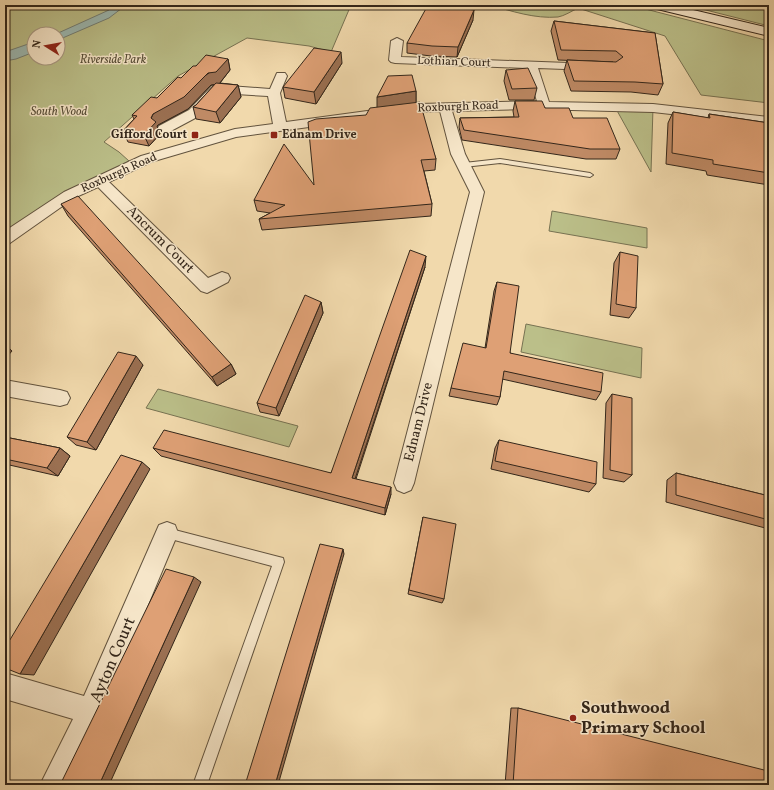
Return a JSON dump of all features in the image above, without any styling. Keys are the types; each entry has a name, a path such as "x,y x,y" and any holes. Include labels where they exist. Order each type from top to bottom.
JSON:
{"main road":[{"path":"657,5 769,32"}],"street":[{"name":"Lothian Court","path":"397,40 395,60 605,66"},
{"path":"531,64 544,105"},
{"path":"280,126 274,93 281,76"},
{"path":"164,129 194,113 216,88 274,93"},
{"name":"Roxburgh Road","path":"5,239 69,195 146,159 235,133 280,126 419,108 544,105 654,108 769,121"},
{"name":"Ednam Drive","path":"404,483 477,192 458,154 445,108"},
{"name":"Ancrum Court","path":"100,181 207,287 222,278"},
{"path":"5,388 60,398"},
{"name":"Ayton Court","path":"54,785 91,711 167,533"},
{"path":"5,686 91,711"}],"lane":[{"path":"464,165 500,161 590,175"},
{"path":"167,533 279,562 200,785"}],"green space":[{"name":"South Wood","path":"5,5 351,5 331,52 309,46 247,38 178,76 104,142 129,161 48,204 5,235"},
{"path":"490,5 630,5 769,41 769,103 701,95 665,36 578,8 558,17 541,17 523,14"},
{"path":"686,5 769,5 769,26"},
{"path":"615,107 653,108 651,172"},
{"path":"552,211 647,228 647,248 549,231"},
{"path":"526,324 642,348 641,378 521,352"},
{"path":"158,389 298,426 289,447 146,408"}],"water":[{"path":"114,5 126,5 109,18 66,37 66,29 109,10"},
{"path":"26,45 26,55 16,59 5,61 5,52"}],"building":[{"path":"428,5 474,10 458,47 407,43"},
{"path":"554,21 655,33 663,84 574,81 567,60 616,62 623,57 616,51 561,50"},
{"path":"314,48 341,52 314,92 283,87"},
{"path":"206,55 228,59 216,72 208,73 184,97 153,114 151,118 156,122 144,135 123,131 137,116 132,115 151,97 157,98 178,77 181,78 193,66 196,66"},
{"path":"528,68 537,88 512,89 506,70"},
{"path":"412,75 416,91 377,97 388,76"},
{"path":"216,83 238,85 216,112 193,107 196,105"},
{"path":"515,101 542,101 545,108 569,108 573,118 607,118 620,149 590,149 464,130 460,118 519,117"},
{"path":"420,102 436,159 421,160 432,204 259,219 285,205 254,200 284,144 314,185 308,122 316,119 366,115 370,108"},
{"path":"673,112 710,118 709,114 769,123 769,173 713,164 713,160 672,153"},
{"path":"78,196 231,364 212,377 61,204"},
{"path":"410,250 426,256 352,478 391,487 385,508 153,448 164,430 331,473"},
{"path":"620,252 638,256 636,308 616,304"},
{"path":"497,282 519,286 510,353 603,373 601,392 504,371 500,397 451,388 463,343 486,348"},
{"path":"305,295 321,302 276,408 257,403"},
{"path":"118,352 136,356 87,442 67,437"},
{"path":"612,394 632,398 632,475 610,470"},
{"path":"5,437 60,448 47,468 5,459"},
{"path":"499,440 597,462 596,484 495,461"},
{"path":"121,455 142,462 20,674 5,668 5,648"},
{"path":"676,473 769,496 769,520 676,495"},
{"path":"423,517 456,524 444,599 409,590"},
{"path":"320,544 343,549 275,785 245,785"},
{"path":"166,569 194,577 99,785 60,785"},
{"path":"518,708 768,771 769,785 513,785"}],"place":[{"name":"Gifford Court","path":"195,135"},
{"name":"Ednam Drive","path":"274,135"},
{"name":"Southwood Primary School","path":"573,718"}],"park label":[{"name":"Riverside Park","path":"113,60"}]}
